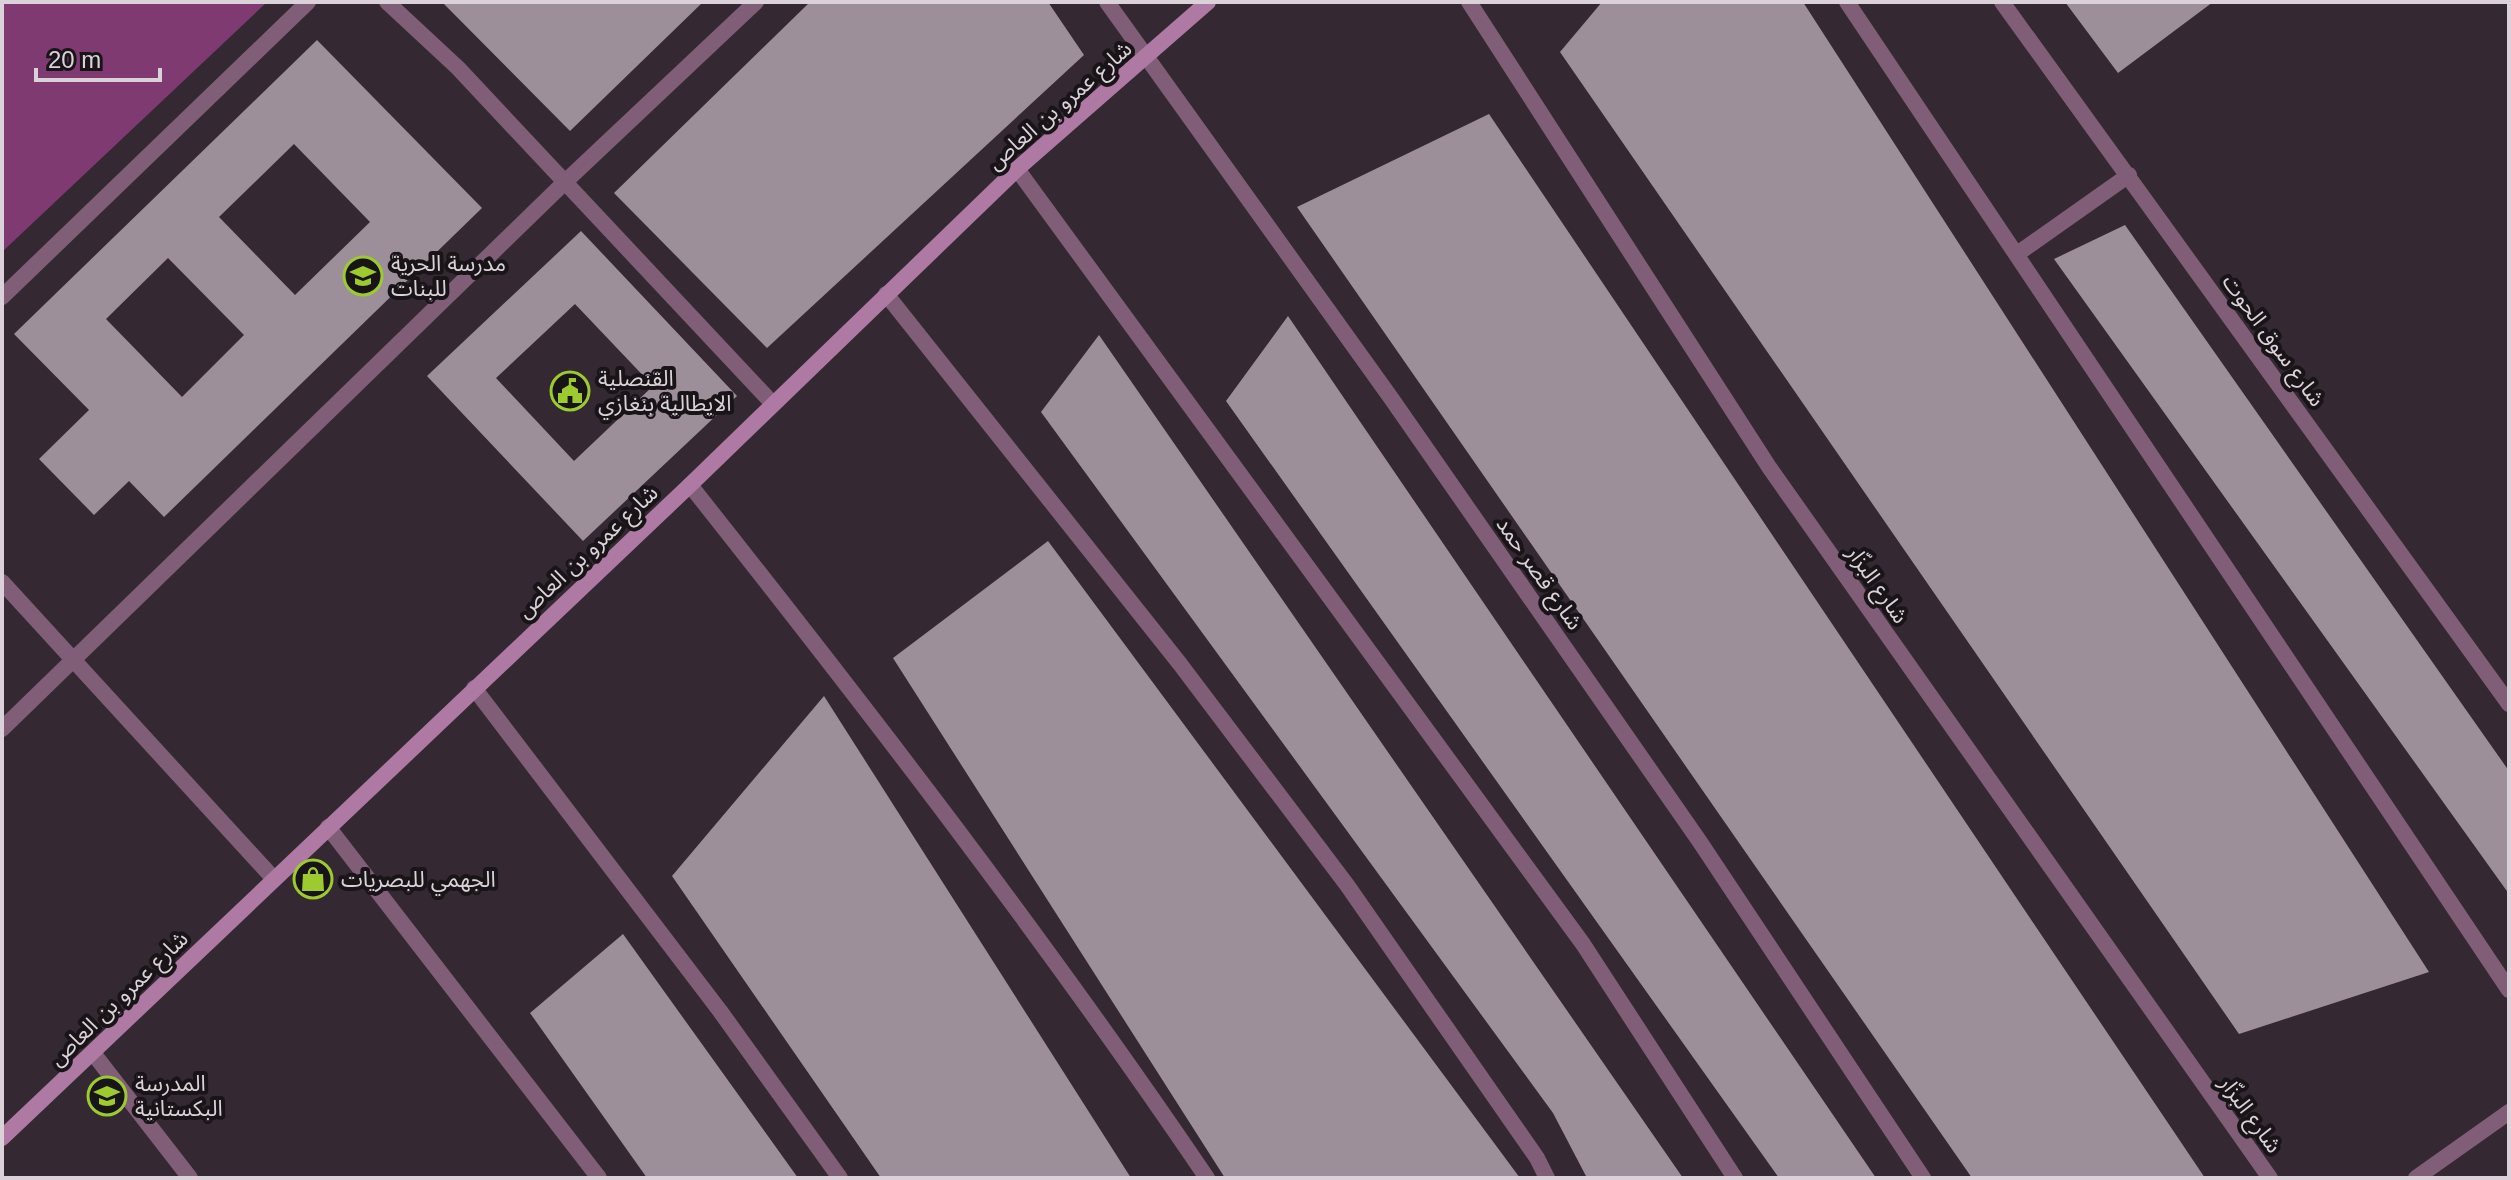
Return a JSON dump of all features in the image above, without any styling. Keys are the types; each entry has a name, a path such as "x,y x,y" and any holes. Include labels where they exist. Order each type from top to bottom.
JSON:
{"street":[{"path":"2,297 308,2"},
{"path":"387,2 458,68 773,404"},
{"path":"2,729 566,181 756,2"},
{"name":"شارع قصر حمد","path":"1107,2 1391,398 1691,829 1923,1178"},
{"name":"شارع عمرو بن العاص","path":"2,1138 690,485 1017,169 1208,2"},
{"name":"شارع البزّار","path":"1469,2 1769,467 2270,1178"},
{"path":"1847,2 2509,990"},
{"name":"شارع سوق الحوت","path":"2002,2 2509,704"},
{"path":"1017,169 1583,944 1735,1178"},
{"path":"2017,254 2129,175"},
{"path":"886,294 1180,664 1347,885 1537,1158 1547,1178"},
{"path":"690,485 952,821 1116,1044 1207,1178"},
{"path":"2,582 274,879"},
{"path":"474,688 720,1011 840,1178"},
{"path":"328,827 599,1178"},
{"path":"93,1053 190,1178"},
{"path":"2416,1178 2509,1112"}],"shaded area":[{"path":"2,2 267,2 2,252"}],"building":[{"path":"442,2 703,2 570,131"},
{"path":"810,2 1048,2 1084,55 767,348 614,193"},
{"path":"1602,2 1803,2 2429,972 2239,1034 1560,52"},
{"path":"2065,2 2213,2 2118,73"},
{"name":"مدرسة الحرية للبنات","path":"317,40 482,208 164,517 129,481 94,515 39,459 89,410 14,334","holes":["294,144 370,222 295,295 219,217","168,258 244,335 182,397 106,319"]},
{"path":"1489,114 2205,1178 1972,1178 1297,207"},
{"path":"2125,225 2509,771 2509,894 2054,259"},
{"path":"581,231 737,396 583,541 427,376","holes":["575,304 653,386 574,461 496,378"]},
{"path":"1288,316 1876,1178 1779,1178 1226,401"},
{"path":"1099,335 1683,1178 1587,1178 1553,1113 1041,412"},
{"path":"1048,541 1520,1178 1225,1178 893,658"},
{"path":"824,696 1131,1178 881,1178 672,876"},
{"path":"623,934 798,1178 647,1178 530,1013"}],"place":[{"name":"مدرسة الحرية للبنات","path":"363,276"},
{"name":"القنصلية الايطالية بنغازي","path":"570,391"},
{"name":"الجهمي للبصريات","path":"313,879"},
{"name":"المدرسة البكستانية","path":"107,1096"}]}
